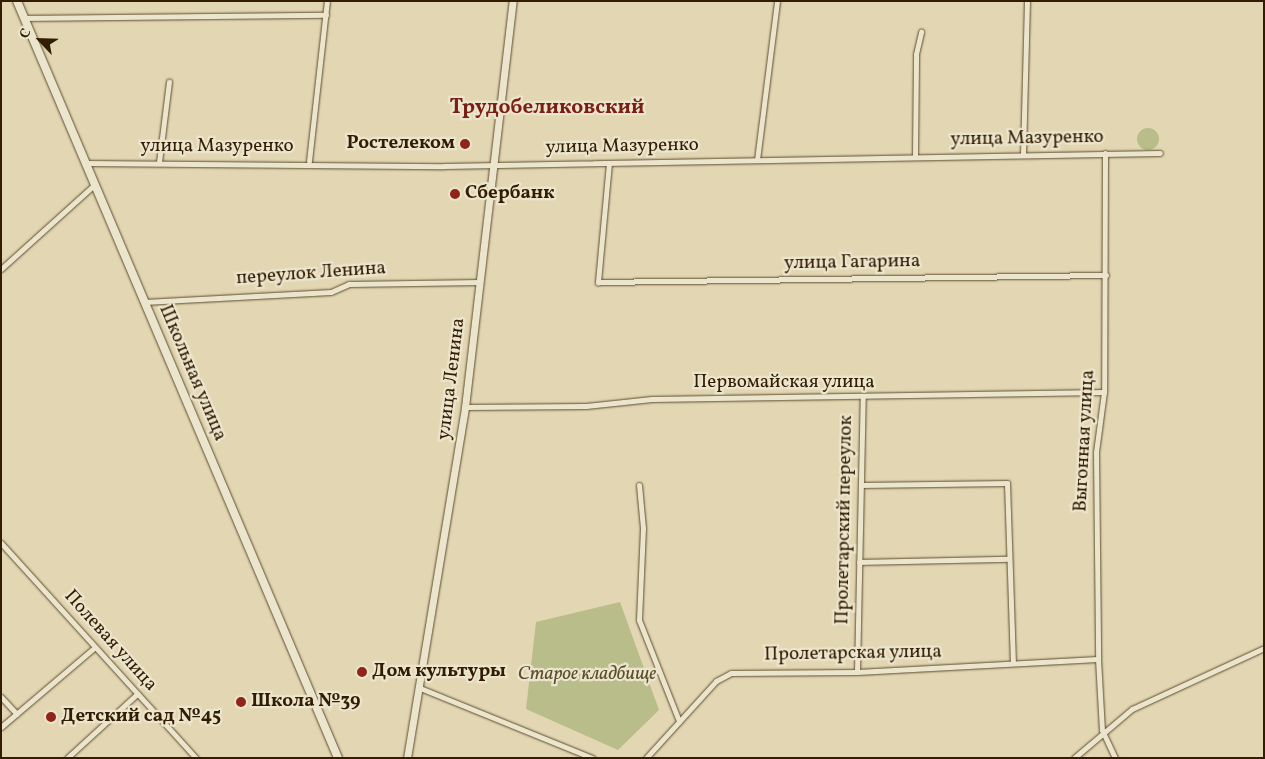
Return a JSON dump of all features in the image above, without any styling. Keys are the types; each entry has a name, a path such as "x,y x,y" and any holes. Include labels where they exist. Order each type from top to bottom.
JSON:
{"main road":[{"name":"Школьная улица","path":"17,1 338,758"}],"street":[{"path":"309,161 327,1"},
{"name":"улица Ленина","path":"407,758 465,407 512,1"},
{"path":"757,160 777,1"},
{"path":"1023,154 1027,1"},
{"path":"24,18 326,16"},
{"path":"915,156 916,54 921,32"},
{"path":"159,162 170,82"},
{"name":"Выгонная улица","path":"1105,153 1106,275 1104,392 1096,452 1098,659 1102,730 1115,758"},
{"name":"улица Мазуренко","path":"85,163 309,161 493,165 1160,153"},
{"name":"улица Гагарина","path":"609,163 598,282 1106,275"},
{"path":"1,268 94,185"},
{"name":"переулок Ленина","path":"144,302 331,292 349,284 480,282"},
{"name":"Первомайская улица","path":"465,407 586,406 652,399 862,398 1104,392"},
{"name":"Пролетарский переулок","path":"857,672 862,485 862,398"},
{"path":"862,485 1007,483 1008,559 1013,664"},
{"path":"639,485 643,528 639,620 680,721"},
{"name":"Полевая улица","path":"1,543 196,758"},
{"path":"860,562 1008,559"},
{"path":"1,727 96,647"},
{"path":"1074,758 1102,730 1132,709 1264,648"},
{"name":"Пролетарская улица","path":"646,758 724,674 857,672 1098,659"},
{"path":"420,688 592,758"},
{"path":"67,758 137,694"},
{"path":"1,697 16,714"}],"green space":[{"path":"1148,128 1156,131 1159,139 1156,147 1148,150 1140,147 1137,139 1140,131"},
{"name":"Старое кладбище","path":"620,602 659,710 618,750 526,709 536,622"}],"place":[{"name":"Ростелеком","path":"465,144"},
{"name":"Сбербанк","path":"455,194"},
{"name":"Дом культуры","path":"362,672"},
{"name":"Школа №39","path":"241,702"},
{"name":"Детский сад №45","path":"51,717"}],"district":[{"name":"Трудобеликовский","path":"547,108"}]}
